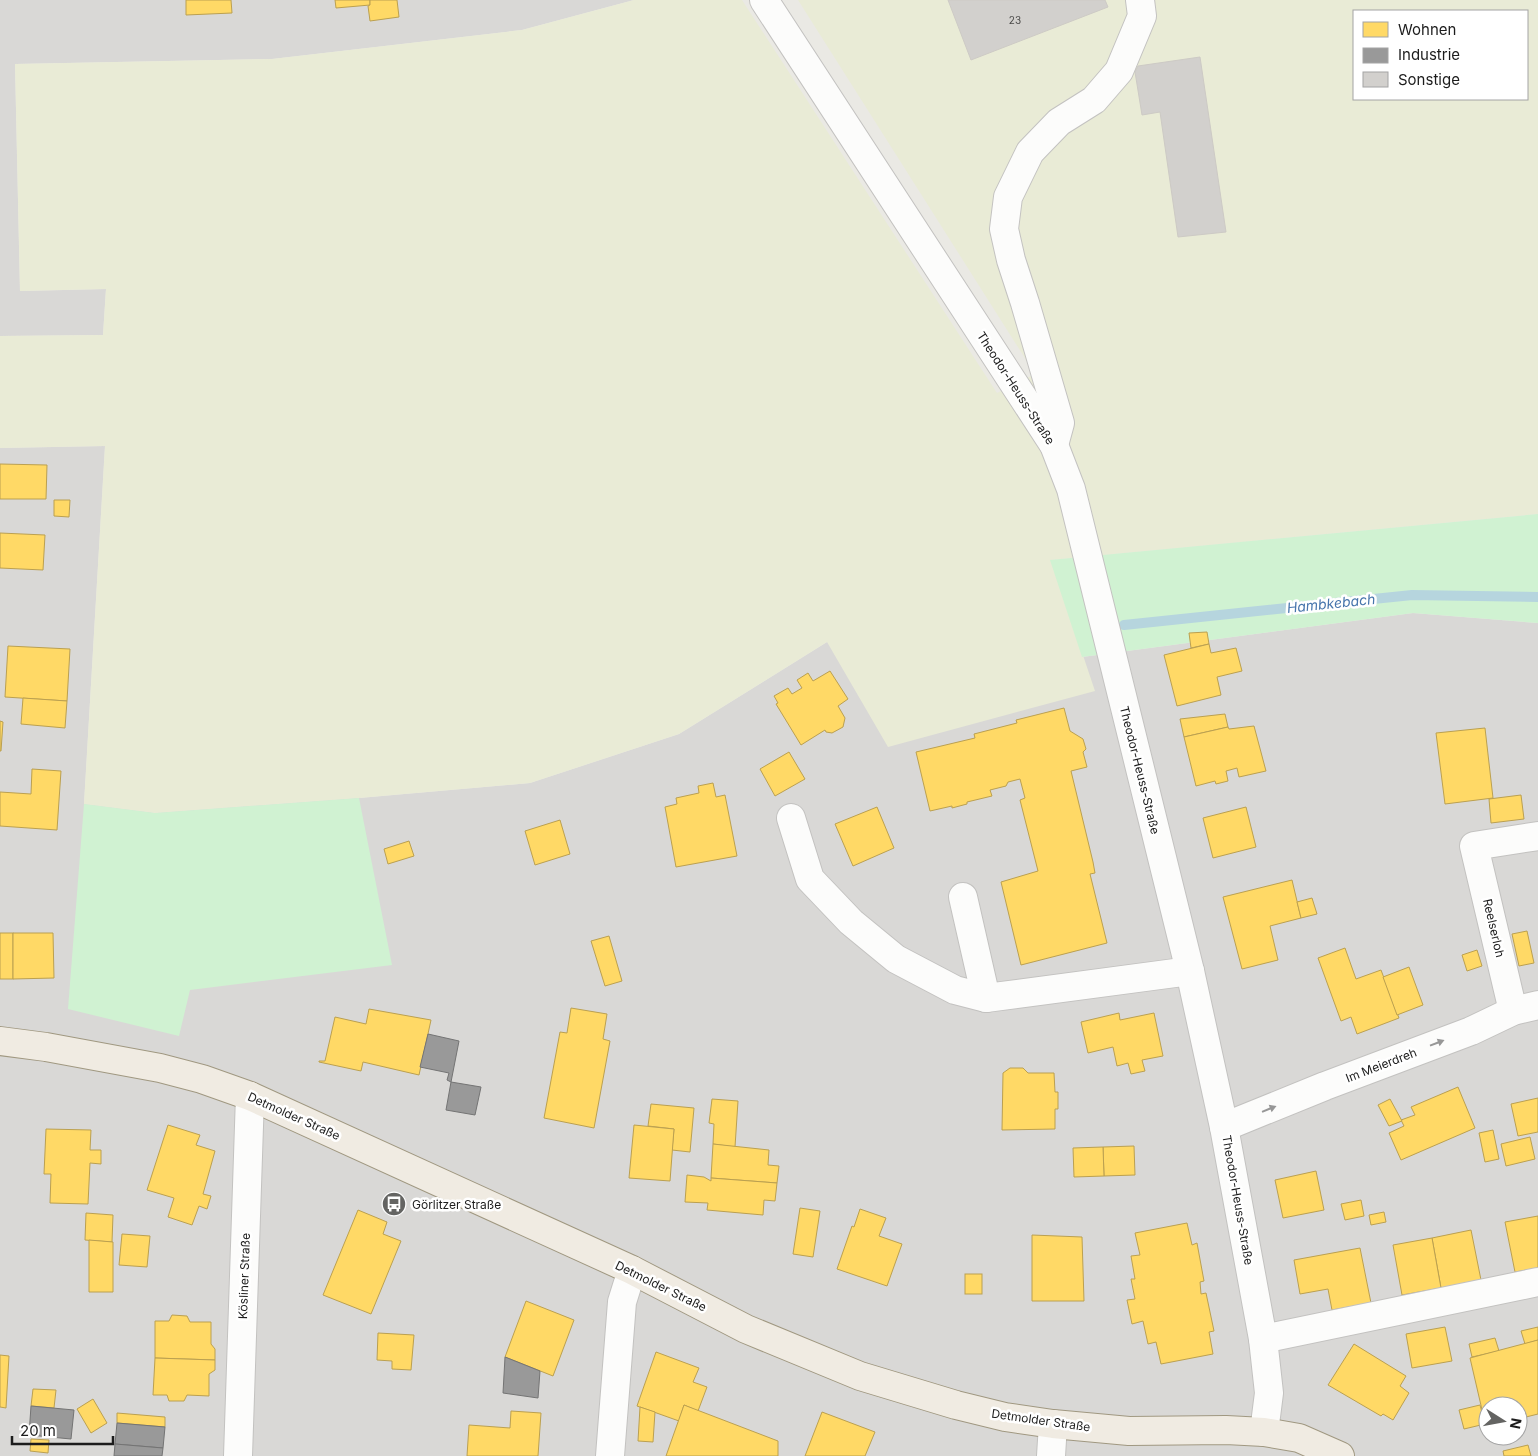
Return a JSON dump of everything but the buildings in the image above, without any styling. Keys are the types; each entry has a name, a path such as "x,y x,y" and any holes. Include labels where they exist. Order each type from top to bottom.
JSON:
{"main road":[{"name":"Detmolder Straße","path":"0,1041 46,1047 160,1068 202,1079 250,1096 632,1270 746,1329 860,1376 966,1408 1005,1417 1053,1424 1129,1431 1226,1430 1264,1432 1299,1438 1340,1456"}],"street":[{"name":"Theodor-Heuss-Straße","path":"764,0 1054,445 1071,489 1190,971 1224,1127 1263,1339 1269,1393 1264,1432"},
{"path":"1054,445 1060,423 1025,303 1010,260 1004,229 1008,197 1030,152 1059,122 1094,100 1119,71 1142,16 1140,0"},
{"path":"791,818 810,879 851,922 896,958 955,990 986,998 1190,971"},
{"name":"Reelserloh","path":"1526,1008 1466,847 1538,836"},
{"path":"963,897 986,998"},
{"name":"Im Meierdreh","path":"1224,1127 1526,1008"},
{"name":"Kösliner Straße","path":"238,1456 250,1096"},
{"path":"610,1456 622,1302 632,1270"},
{"path":"1263,1339 1538,1282"},
{"path":"1051,1456 1053,1424"}],"shaded area":[{"path":"0,0 634,0 522,30 272,59 15,64 20,291 106,289 103,335 0,336"},
{"path":"105,446 84,804 155,813 530,783 679,734 827,642 1094,691 1082,657 1413,613 1538,623 1538,1456 0,1456 0,448"}],"green space":[{"path":"634,0 742,0 997,393 1035,374 798,0 1538,0 1538,514 1051,560 1095,691 888,747 827,642 679,734 530,783 155,813 84,804 105,446 0,448 0,336 103,335 106,289 20,291 15,64 272,59 522,30"},
{"path":"1538,514 1538,623 1413,613 1082,657 1050,560"},
{"path":"359,798 392,965 190,990 179,1036 68,1009 84,804 155,813"}],"waterway":[{"name":"Hambkebach","path":"1124,625 1412,595 1538,597"}],"place":[{"name":"Görlitzer Straße","path":"394,1204"}]}
